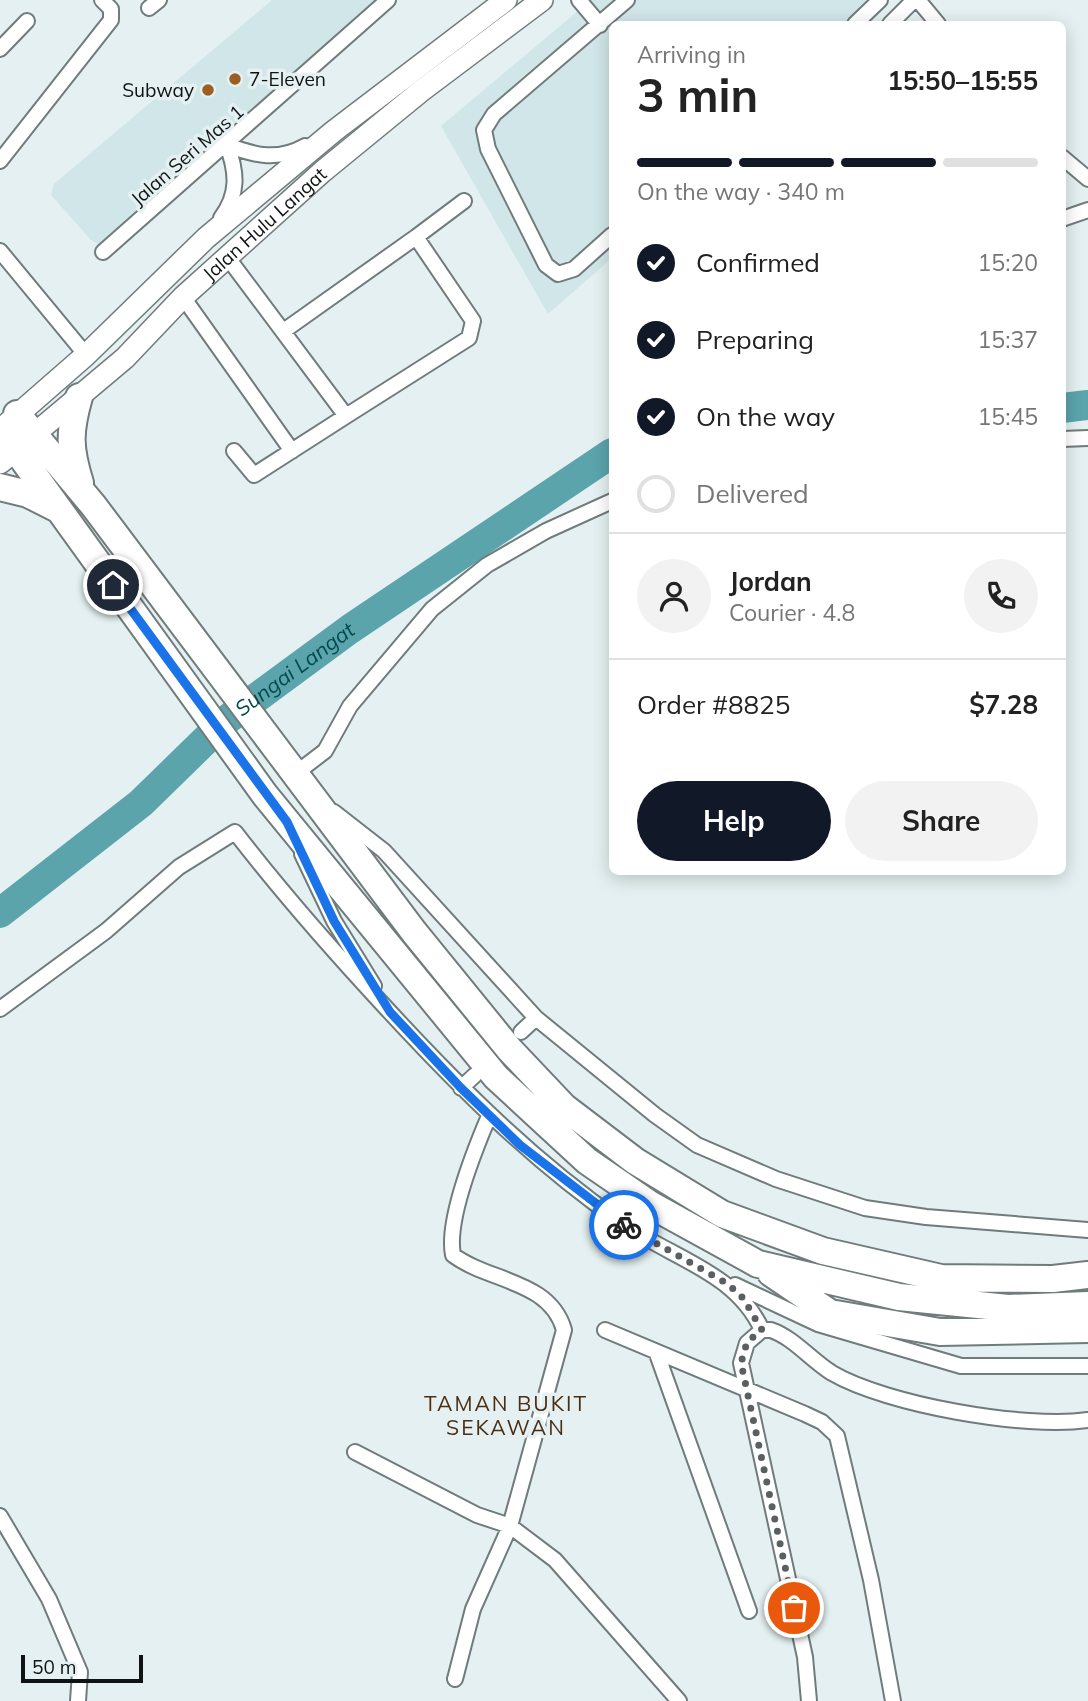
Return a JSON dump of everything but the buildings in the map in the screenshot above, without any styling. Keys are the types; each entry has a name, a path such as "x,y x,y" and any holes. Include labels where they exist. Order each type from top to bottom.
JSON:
{"highway":[{"path":"79,397 70,428 71,452 83,492"},
{"path":"11,437 83,492 414,932 510,1050 564,1107 635,1161 722,1213 823,1251 941,1278 1052,1279 1088,1275"},
{"path":"11,437 175,673 265,795 496,1077 587,1161 651,1205 758,1264 830,1313 940,1332 1088,1329"},
{"path":"0,487 28,494 61,510"},
{"path":"758,1264 899,1297 1008,1308 1088,1305"}],"main road":[{"name":"Jalan Hulu Langat","path":"11,437 86,355 206,238 334,131 506,0"},
{"name":"Jalan Hulu Langat","path":"11,437 79,397 125,358 183,297 322,173 421,91 542,0"}],"street":[{"path":"0,161 111,20 111,9 102,0"},
{"name":"Jalan Seri Mas 1","path":"103,252 388,0"},
{"path":"579,0 600,25"},
{"path":"609,238 574,269 558,274 546,265 488,149 484,130 494,114 627,0"},
{"path":"858,21 880,0"},
{"path":"893,21 916,0 935,21"},
{"path":"0,50 27,21"},
{"path":"227,145 265,156 287,156 334,131"},
{"path":"206,238 233,202 236,179 227,145"},
{"path":"1066,160 1088,179"},
{"path":"285,330 464,201"},
{"path":"1066,218 1088,210"},
{"path":"234,452 254,475 470,338 474,330 473,321 416,237"},
{"path":"0,251 86,355"},
{"path":"228,258 285,330 346,416"},
{"path":"183,297 292,451"},
{"path":"1066,439 1088,438"},
{"path":"609,502 546,531 487,565 432,609 350,706 325,751 297,775 384,851 536,1018 655,1115 697,1145 776,1180 865,1208 926,1217 1088,1230"},
{"path":"287,822 334,921 390,1012"},
{"path":"0,1009 106,931 179,867 235,832 321,939 489,1116 520,1145 575,1188 668,1252 728,1284 743,1298 762,1330 779,1333 832,1372 858,1385 920,1403 987,1418 1088,1420"},
{"path":"521,1032 536,1018"},
{"path":"461,1088 475,1075"},
{"path":"455,1679 473,1609 510,1527 564,1330 559,1314 534,1293 453,1255 451,1243 466,1176 489,1116"},
{"path":"668,1252 818,1324 897,1349 961,1366 1088,1366"},
{"path":"605,1330 822,1422 837,1436 871,1580 893,1701"},
{"path":"762,1330 743,1350 741,1363 806,1657 809,1701"},
{"path":"657,1354 749,1611"},
{"path":"1038,1368 1088,1360"},
{"path":"355,1452 477,1515 510,1527 555,1560 679,1701"},
{"path":"0,1516 49,1599 75,1660 80,1672 78,1701"}],"shaded area":[{"path":"272,0 379,0 102,246 91,240 51,195 54,184"},
{"path":"591,0 888,0 869,21 609,21 609,261 548,314 441,126"}],"waterway":[{"name":"Sungai Langat","path":"1066,408 1088,405"},
{"name":"Sungai Langat","path":"0,913 141,803 225,721 350,629 609,455"}],"way so far":[{"path":"624,1225 728,1284 755,1314 762,1330 747,1342 741,1363 794,1608"}],"place":[{"name":"7-Eleven","path":"235,79"},
{"name":"Subway","path":"208,90"}],"district":[{"name":"TAMAN BUKIT SEKAWAN","path":"506,1416"}],"route":[{"path":"113,585 190,694 287,822 334,921 390,1012 461,1088 520,1145 624,1225"}]}
